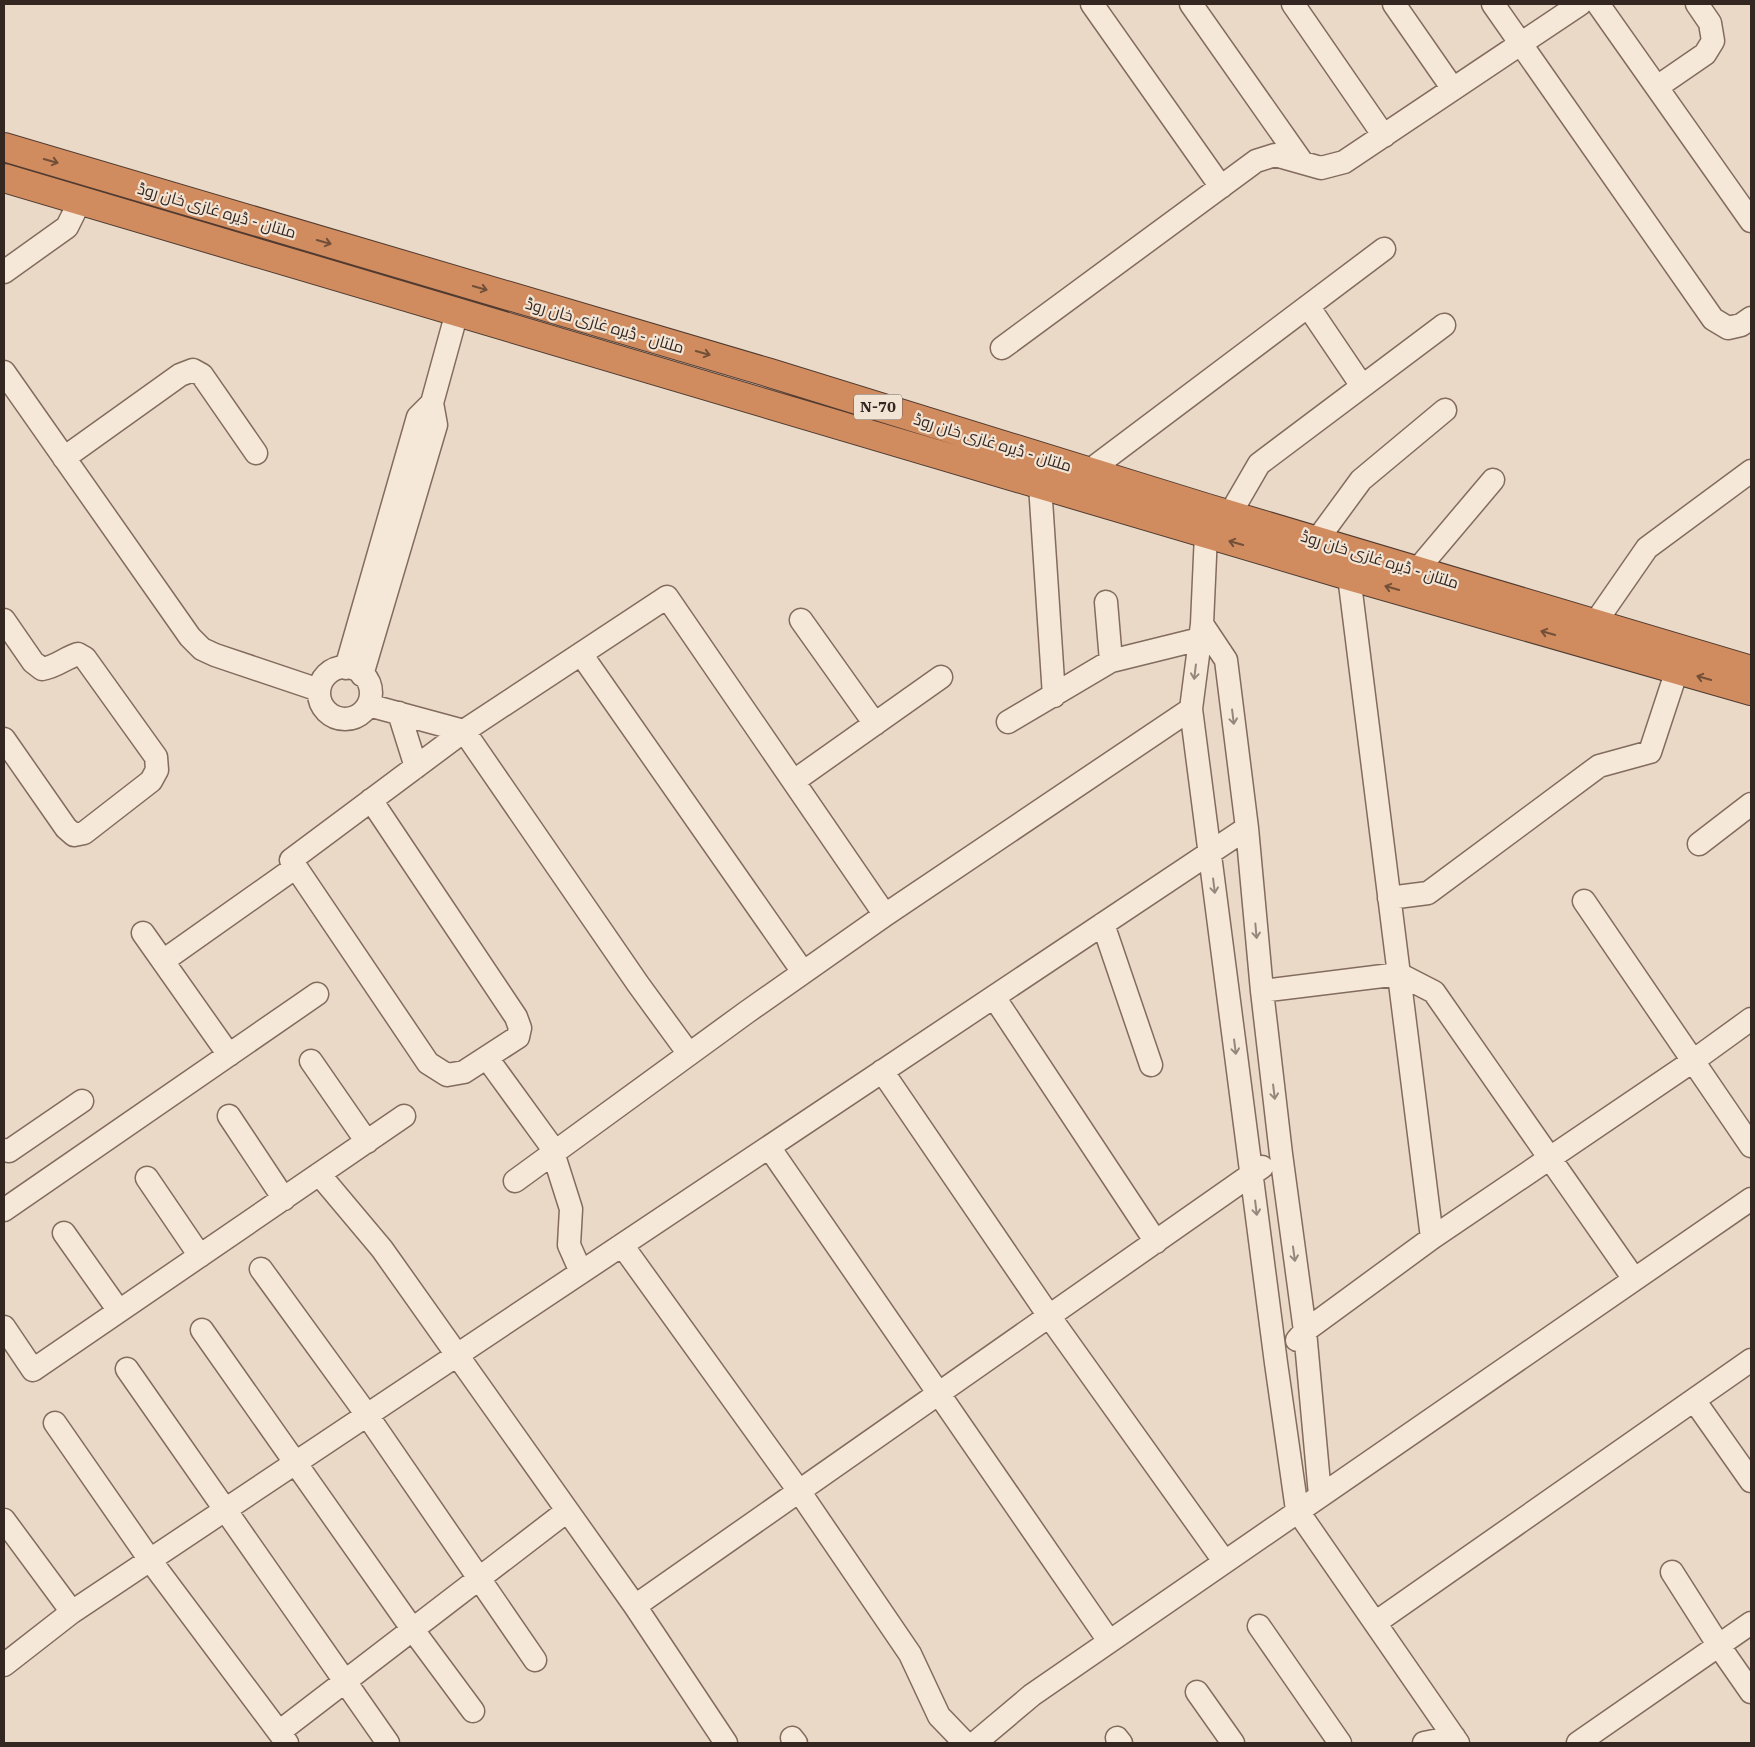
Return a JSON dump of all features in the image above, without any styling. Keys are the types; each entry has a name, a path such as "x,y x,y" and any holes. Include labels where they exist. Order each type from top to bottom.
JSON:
{"highway":[{"name":"ملتان - ڈیرہ غازی خان روڈ","path":"4,147 600,323 1751,670"},
{"name":"ملتان - ڈیرہ غازی خان روڈ","path":"4,178 1206,534 1751,692"},
{"path":"592,352 600,323"}],"street":[{"path":"1092,4 1221,187"},
{"path":"1191,4 1302,162"},
{"path":"1293,4 1384,136"},
{"path":"1394,4 1453,89"},
{"path":"1493,4 1713,318 1728,328 1741,325 1751,318"},
{"path":"1002,348 1256,162 1274,155 1321,168 1344,162 1580,4"},
{"path":"1598,4 1751,221"},
{"path":"1657,87 1705,54 1713,41 1710,23 1697,4"},
{"path":"4,272 67,227 80,201"},
{"path":"1089,471 1384,249"},
{"path":"1308,306 1362,386"},
{"path":"354,671 418,417 432,403 457,312"},
{"path":"1230,514 1259,464 1444,325"},
{"path":"64,458 180,375 193,370 202,375 256,453"},
{"path":"5,376 190,637 202,648 215,655 319,690"},
{"path":"1317,540 1362,480 1445,410"},
{"path":"1595,623 1647,548 1751,471"},
{"path":"1417,570 1493,480"},
{"path":"1040,484 1054,696"},
{"path":"1206,534 1200,631 1191,709 1251,1175 1297,1510 1456,1740 1424,1743"},
{"path":"1349,576 1432,1238"},
{"path":"371,800 516,1017 520,1028 518,1037 464,1072 447,1075 428,1064 291,860 371,800 464,731 667,597 885,916"},
{"path":"1106,602 1111,661"},
{"path":"4,620 33,662 42,669 52,668 69,657 78,654 85,658 156,757 157,770 151,781 84,833 74,835 66,828 4,739"},
{"path":"802,620 875,724"},
{"path":"1008,722 1111,661 1200,631"},
{"path":"1200,631 1226,660 1247,828 1262,991 1281,1154 1305,1331 1320,1495"},
{"path":"580,654 803,972"},
{"path":"336,669 354,671 369,683 371,694 368,705 362,713 353,718 343,720 324,710 320,701 319,690 322,681 336,669"},
{"path":"1389,898 1428,893 1599,766 1650,752 1677,670"},
{"path":"794,781 941,677"},
{"path":"368,705 464,731 638,984 689,1054"},
{"path":"515,1181 803,972 1191,709"},
{"path":"399,713 416,767"},
{"path":"1699,844 1751,804"},
{"path":"4,1666 72,1612 1247,828"},
{"path":"163,961 296,866"},
{"path":"1584,901 1751,1146"},
{"path":"1103,924 1151,1065"},
{"path":"143,933 229,1055"},
{"path":"1262,991 1399,974 1434,992 1634,1280"},
{"path":"4,1210 317,994"},
{"path":"994,996 1156,1242"},
{"path":"1276,1363 1305,1331 1432,1238 1751,1020"},
{"path":"487,1058 551,1146 571,1209 569,1245 581,1272"},
{"path":"311,1061 366,1142"},
{"path":"882,1071 1049,1316 1224,1561"},
{"path":"4,1150 9,1151 82,1101"},
{"path":"229,1116 284,1199"},
{"path":"4,1327 33,1370 404,1116"},
{"path":"769,1147 1110,1641"},
{"path":"635,1606 1281,1154"},
{"path":"319,1174 382,1249 635,1606 726,1743"},
{"path":"147,1178 200,1256"},
{"path":"976,1743 1032,1694 1751,1199"},
{"path":"64,1233 119,1311"},
{"path":"622,1245 799,1491 910,1654 939,1716 965,1743"},
{"path":"261,1269 367,1415 535,1660"},
{"path":"202,1330 413,1630 473,1711"},
{"path":"1375,1623 1751,1360"},
{"path":"127,1370 388,1743"},
{"path":"1694,1400 1751,1481"},
{"path":"55,1423 150,1560 283,1738 345,1682 568,1511"},
{"path":"4,1520 72,1612"},
{"path":"1672,1572 1751,1692"},
{"path":"1578,1743 1751,1624"},
{"path":"1259,1626 1340,1743"},
{"path":"1197,1692 1233,1743"}]}
